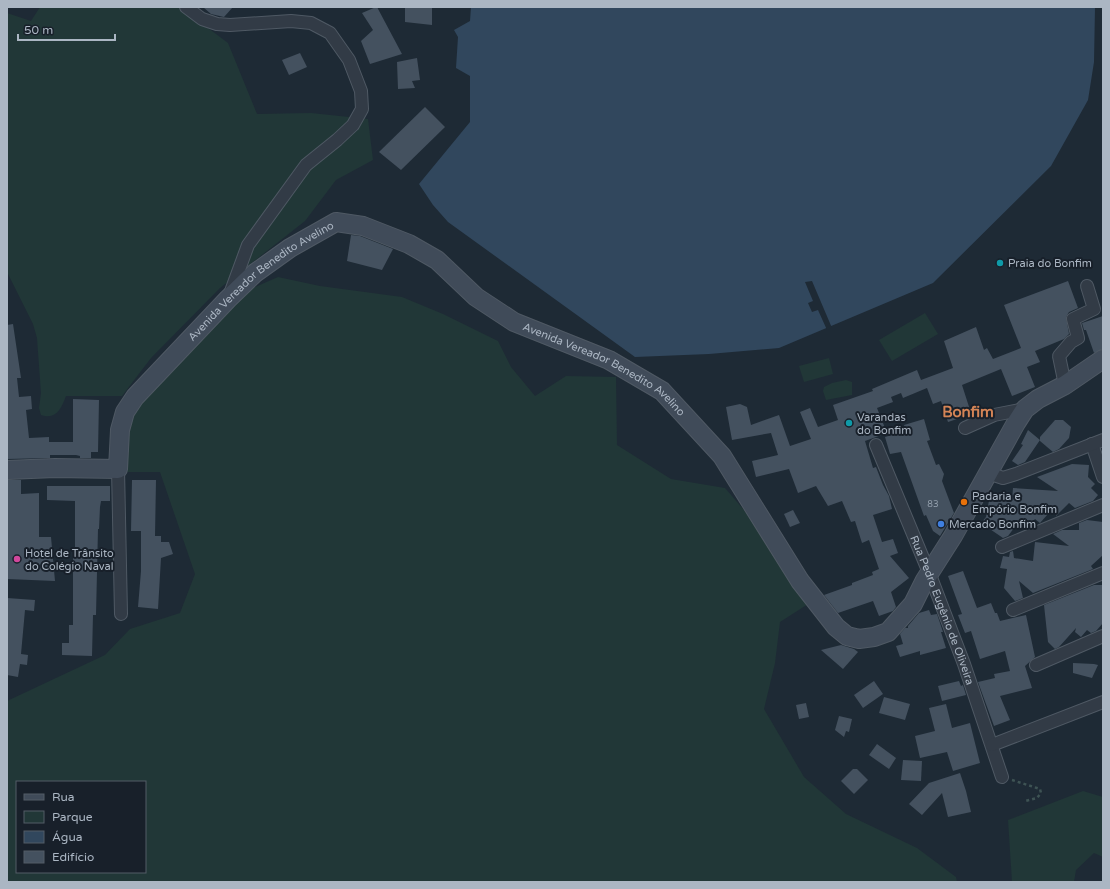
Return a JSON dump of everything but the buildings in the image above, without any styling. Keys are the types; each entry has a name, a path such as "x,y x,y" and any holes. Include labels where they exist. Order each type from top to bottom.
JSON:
{"main road":[{"name":"Avenida Vereador Benedito Avelino","path":"118,469 120,430 125,412 135,396 228,299 255,274 290,248 336,222 363,226 410,244 437,260 476,297 514,322 609,360 662,391 722,456 800,580 836,626 847,636 859,639 874,637 888,632 913,604 1025,409 1038,399 1066,385 1103,359"},
{"path":"7,470 55,468 118,469"}],"street":[{"path":"186,7 202,19 217,24 230,25 291,21 311,23 330,33 349,60 361,91 362,109 353,125 306,165 248,245 228,299"},
{"path":"1066,385 1059,356 1071,342 1078,338 1073,319 1094,308 1087,286"},
{"path":"964,428 994,415 1025,409"},
{"path":"988,473 1003,478 1098,442 1103,477"},
{"name":"Rua Pedro Eugênio de Oliveira","path":"876,445 930,575 964,664 1002,777"},
{"path":"118,469 121,614"},
{"path":"1002,547 1103,505"},
{"path":"1013,610 1103,574"},
{"path":"1036,665 1103,636"},
{"path":"992,745 1103,702"}],"path":[{"path":"1002,777 1040,789 1041,793 1037,798 1025,801"}],"green space":[{"path":"40,7 180,7 228,43 257,114 311,113 368,119 373,160 336,180 305,221 220,288 151,358 122,396 66,396 60,409 51,416 41,415 39,408 41,393 37,338 33,324 7,272 7,13 31,21"},
{"path":"278,277 320,286 402,297 443,314 498,341 511,367 535,396 566,376 616,377 617,445 671,479 725,488 819,597 780,622 775,663 764,709 804,777 846,814 917,848 956,877 957,882 7,882 7,701 105,655 130,629 180,613 195,574 160,472 118,472 125,412 228,299"},
{"path":"925,313 938,334 892,361 879,340"},
{"path":"829,358 833,374 804,382 799,366"},
{"path":"846,380 852,382 852,395 826,400 823,391 824,387 832,383"},
{"path":"1083,791 1103,797 1103,857 1094,853 1076,870 1074,882 1012,882 1008,820"}],"water":[{"path":"471,7 1095,7 1094,62 1088,100 1051,166 933,283 779,348 709,354 635,357 448,222 433,205 419,184 470,122 470,76 456,68 458,37 454,30 470,21"}],"pier":[{"path":"812,281 832,328 827,330 818,310 812,312 808,303 813,301 805,282"}],"place":[{"name":"Praia do Bonfim","path":"1000,263"},
{"name":"Varandas do Bonfim","path":"849,423"},
{"name":"Padaria e Empório Bonfim","path":"964,502"},
{"name":"Mercado Bonfim","path":"941,524"},
{"name":"Hotel de Trânsito do Colégio Naval","path":"17,559"}],"district":[{"name":"Bonfim","path":"968,412"}]}
